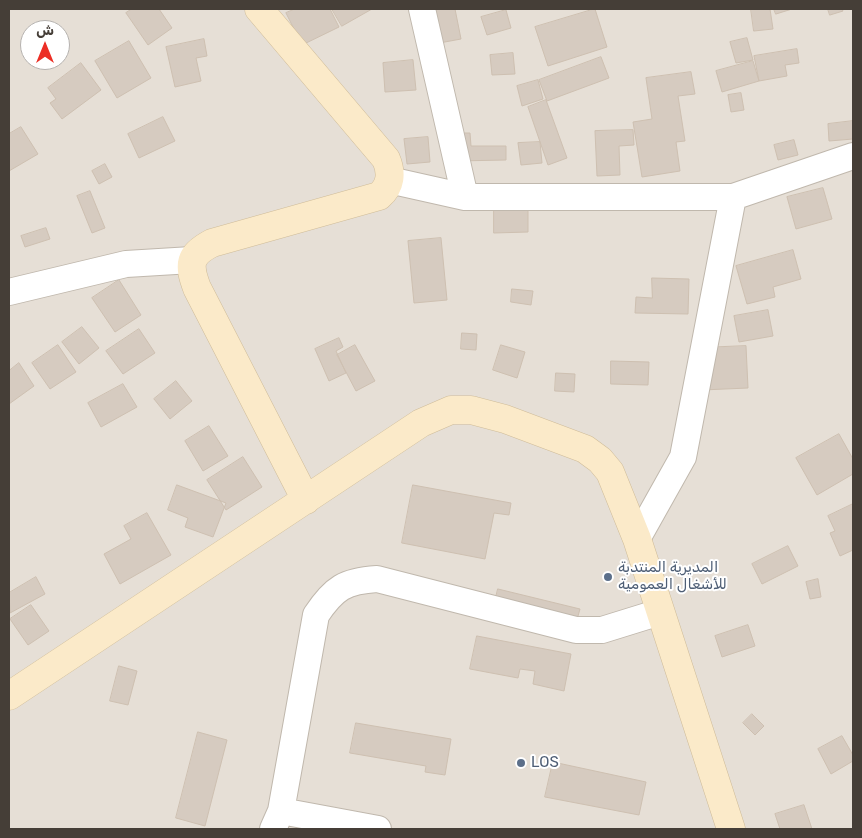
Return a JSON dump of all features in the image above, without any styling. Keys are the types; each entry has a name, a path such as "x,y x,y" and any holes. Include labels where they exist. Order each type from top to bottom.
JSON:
{"street":[{"path":"259,9 386,159 390,169 387,189 379,196 212,243 198,251 192,260 192,275 197,288 306,500"},
{"path":"422,9 465,197"},
{"path":"389,180 465,197 732,197 853,156"},
{"path":"637,539 683,457 732,197"},
{"path":"9,292 126,264 192,260"},
{"path":"9,696 421,423 451,410 472,410 505,418 585,449 600,460 610,472 637,539 731,829"},
{"path":"378,829 277,820 316,615 331,593 354,580 377,579 576,630 602,630 660,612"}],"shaded area":[{"path":"9,9 853,9 853,829 9,829"}],"building":[{"path":"132,9 159,9 172,28 148,45 126,13"},
{"path":"295,9 330,9 339,27 302,45 286,13"},
{"path":"332,9 372,9 342,26"},
{"path":"428,9 455,9 461,39 434,44"},
{"path":"595,9 607,47 548,66 535,27"},
{"path":"751,9 770,9 773,29 754,31"},
{"path":"774,9 792,9 776,14"},
{"path":"828,9 842,9 843,11 830,15"},
{"path":"506,10 511,28 487,35 481,17"},
{"path":"747,38 753,60 736,63 730,42"},
{"path":"204,39 207,56 196,58 201,81 175,87 166,47"},
{"path":"129,41 151,78 117,98 95,61"},
{"path":"797,49 799,63 785,65 787,76 759,81 754,56"},
{"path":"513,53 515,74 492,75 490,55"},
{"path":"601,57 609,78 547,101 539,80"},
{"path":"413,60 416,90 385,92 383,63"},
{"path":"753,61 759,81 722,92 716,71"},
{"path":"81,63 101,90 62,119 50,103 56,99 48,88"},
{"path":"691,72 695,94 678,96 685,141 676,142 680,171 642,177 633,122 652,119 646,78"},
{"path":"538,80 543,99 522,106 517,86"},
{"path":"741,93 744,110 731,112 728,95"},
{"path":"546,100 567,158 548,165 528,107"},
{"path":"163,117 175,141 139,158 128,134"},
{"path":"853,121 853,139 829,141 828,124"},
{"path":"21,127 38,154 9,171 9,134"},
{"path":"633,130 634,145 619,146 620,175 597,176 595,131"},
{"path":"456,133 470,133 471,146 506,146 506,160 456,161"},
{"path":"428,137 430,162 407,164 404,139"},
{"path":"794,140 798,155 778,160 774,145"},
{"path":"540,142 542,163 521,165 518,143"},
{"path":"105,164 112,177 99,184 92,171"},
{"path":"823,188 832,219 796,229 787,197"},
{"path":"90,191 105,228 92,233 77,196"},
{"path":"494,202 528,202 528,232 494,233"},
{"path":"46,228 50,239 25,247 21,236"},
{"path":"441,238 447,300 414,303 408,241"},
{"path":"793,250 801,279 773,287 775,297 747,304 736,266"},
{"path":"652,278 689,279 688,314 635,313 636,297 652,298"},
{"path":"119,280 141,315 115,332 92,298"},
{"path":"512,289 533,291 531,305 511,302"},
{"path":"768,310 773,336 739,342 734,316"},
{"path":"82,327 99,348 79,364 62,342"},
{"path":"139,329 155,353 123,374 106,351"},
{"path":"462,333 477,334 476,350 461,349"},
{"path":"339,338 343,347 336,351 346,373 329,381 315,349"},
{"path":"58,345 76,372 50,389 32,363"},
{"path":"355,345 375,381 356,391 337,355"},
{"path":"501,345 525,352 517,378 493,370"},
{"path":"746,346 748,388 702,390 700,348"},
{"path":"611,361 649,362 648,385 611,384"},
{"path":"19,363 34,386 9,404 9,371"},
{"path":"556,373 575,374 574,392 555,391"},
{"path":"176,381 192,401 170,419 154,399"},
{"path":"123,384 137,407 101,427 88,403"},
{"path":"209,426 228,456 203,471 185,441"},
{"path":"839,434 853,459 853,474 817,495 796,458"},
{"path":"243,457 262,487 226,510 207,480"},
{"path":"177,485 226,503 213,537 185,527 188,518 168,510"},
{"path":"413,485 511,503 509,515 494,513 485,559 402,543"},
{"path":"853,504 853,550 840,556 830,533 835,531 828,516"},
{"path":"147,513 171,555 120,584 104,554 131,539 124,526"},
{"path":"788,546 798,566 762,584 752,564"},
{"path":"36,577 45,594 10,613 9,593"},
{"path":"818,579 821,597 810,599 806,582"},
{"path":"498,589 580,609 574,630 493,610"},
{"path":"31,605 49,631 28,645 10,619"},
{"path":"748,625 755,646 722,657 715,636"},
{"path":"477,636 571,654 564,691 533,684 535,671 520,669 518,678 470,669"},
{"path":"119,666 137,671 128,705 110,701"},
{"path":"752,714 764,726 755,735 743,723"},
{"path":"356,723 451,739 445,775 425,772 426,766 350,753"},
{"path":"198,732 227,740 205,826 176,818"},
{"path":"842,736 853,755 853,761 831,774 818,749"},
{"path":"553,762 646,782 639,815 545,797"},
{"path":"804,805 812,829 780,829 775,814"}],"place":[{"name":"المديرية المنتدبة للأشغال العمومية","path":"608,577"},
{"name":"LOS","path":"521,763"}]}
